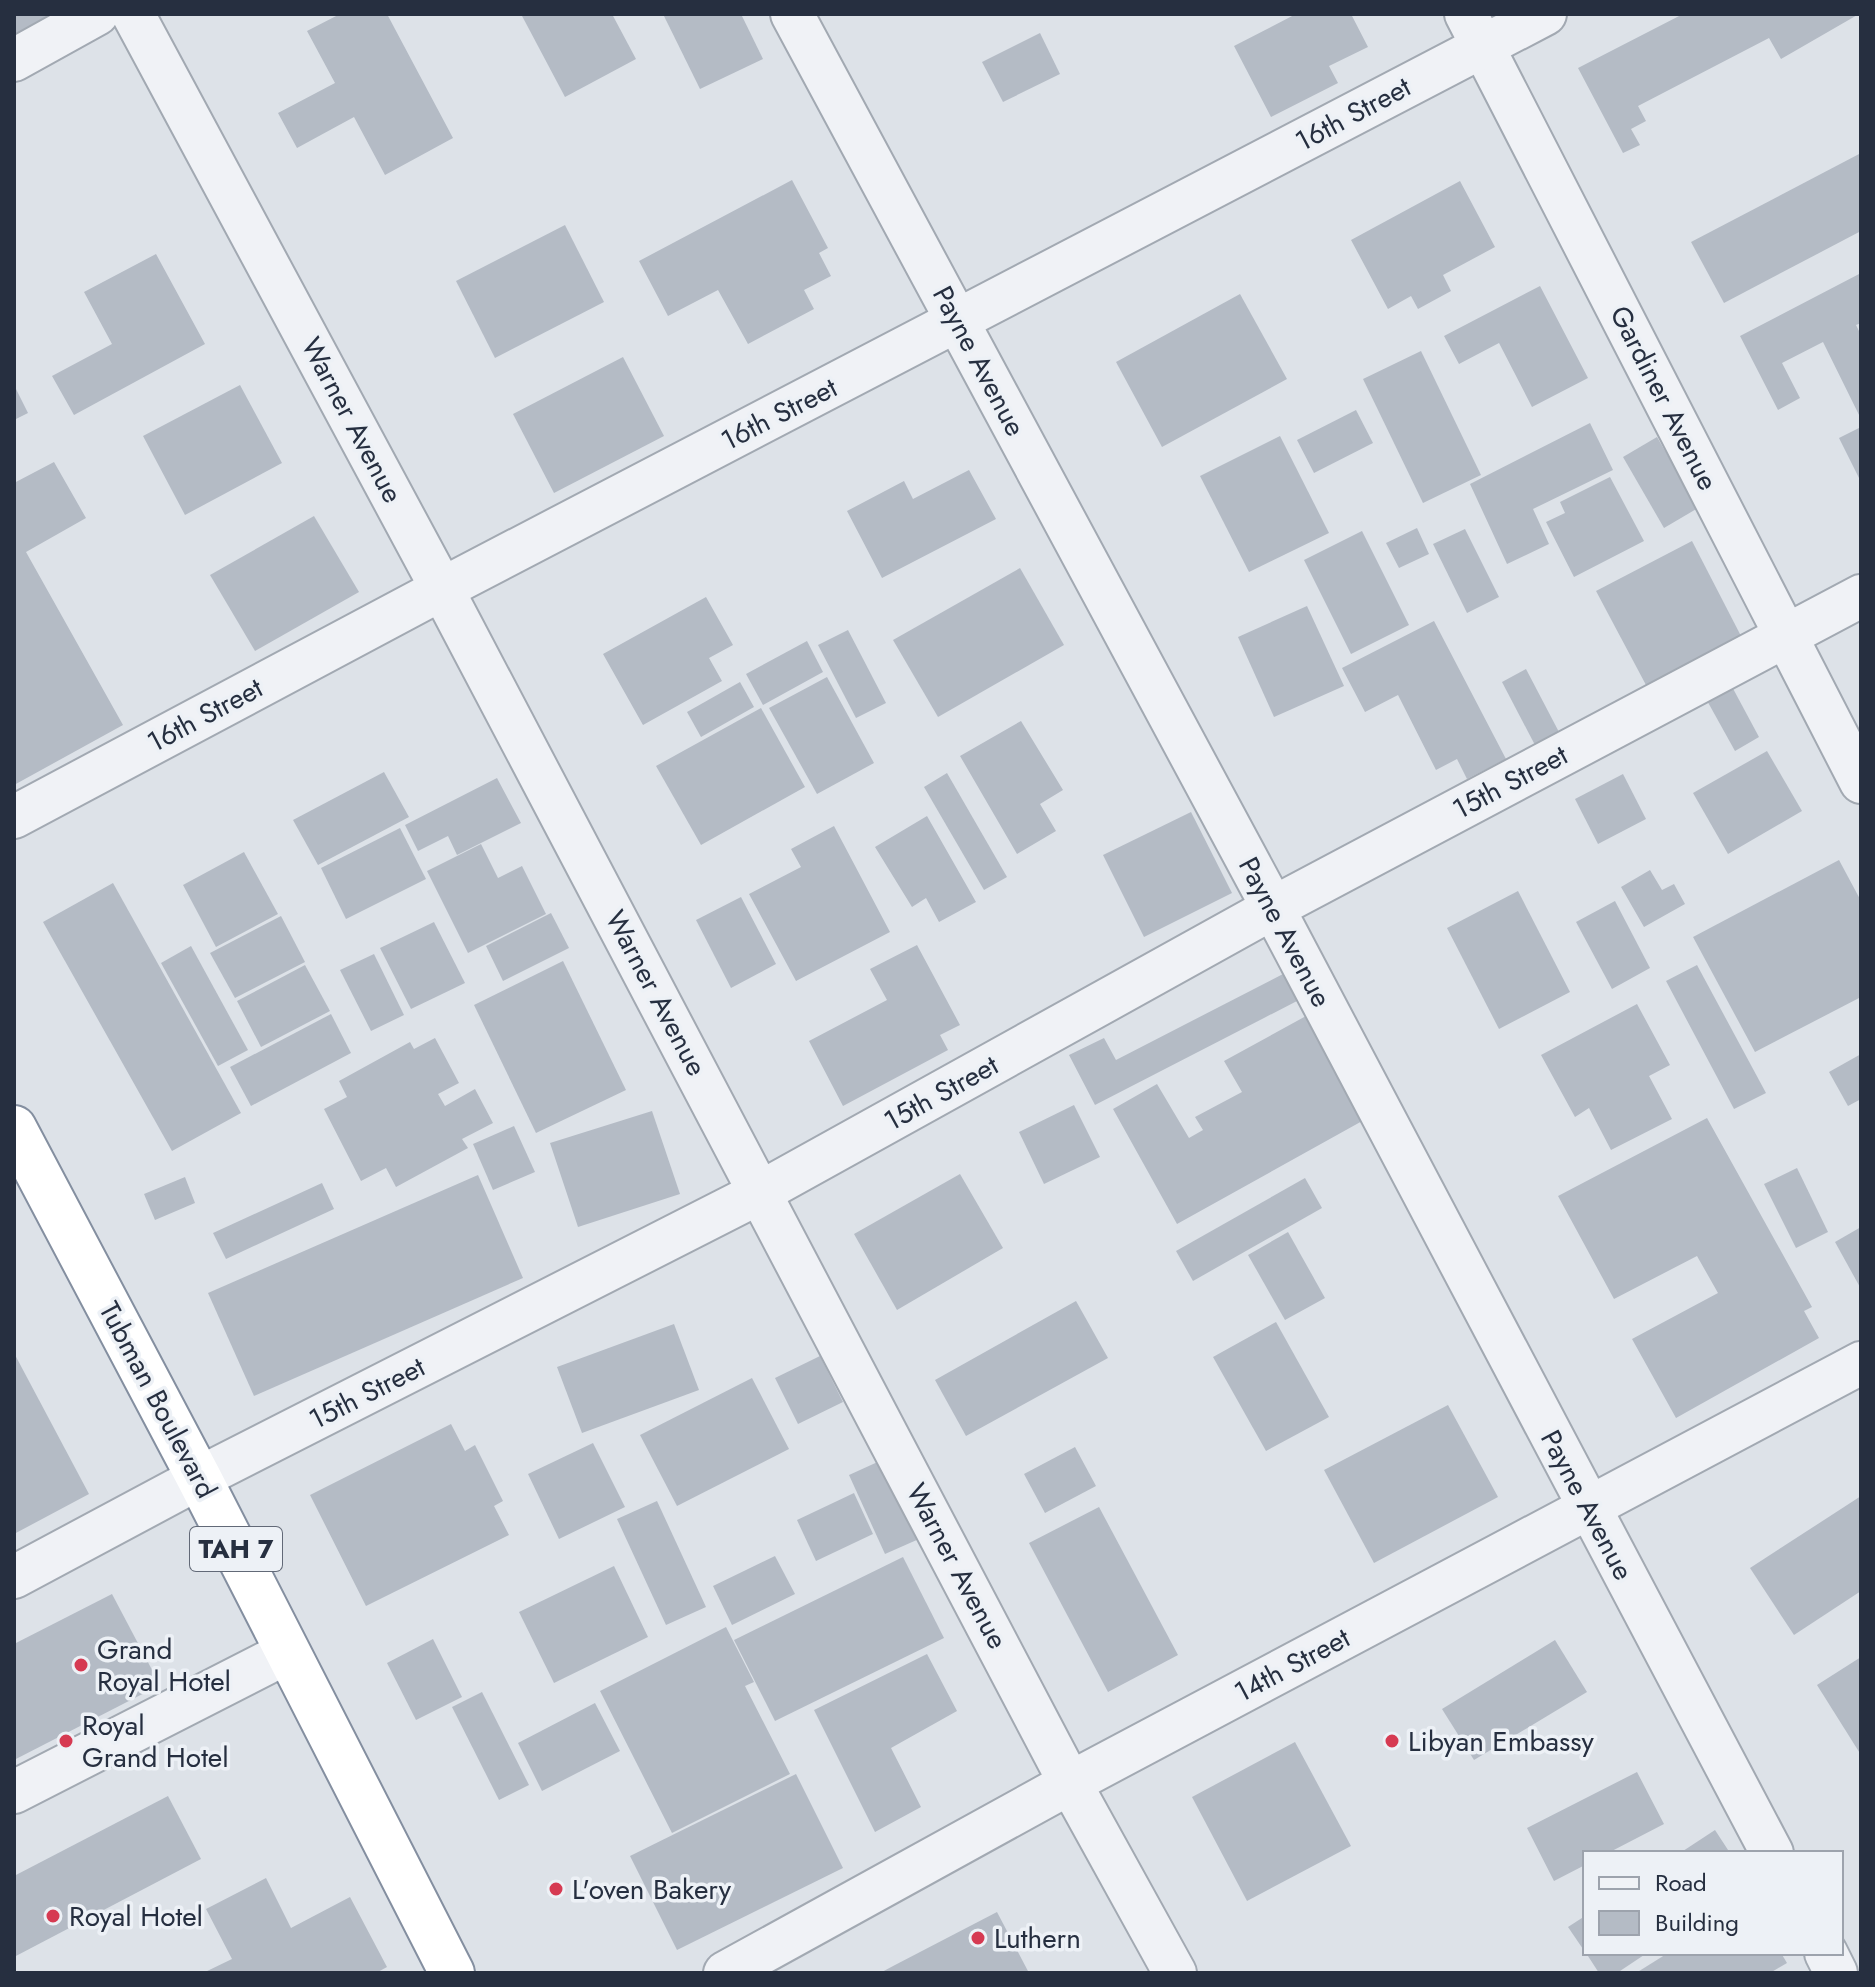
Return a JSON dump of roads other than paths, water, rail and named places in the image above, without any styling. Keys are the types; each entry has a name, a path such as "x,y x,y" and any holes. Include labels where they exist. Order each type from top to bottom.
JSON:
{"highway":[{"name":"Tubman Boulevard","path":"14,1128 199,1478 452,1973"}],"street":[{"path":"14,60 97,14"},
{"name":"Warner Avenue","path":"133,14 442,589 1070,1783 1175,1973"},
{"name":"Payne Avenue","path":"792,14 1273,908 1771,1851"},
{"name":"16th Street","path":"14,817 442,589 957,321 1474,30 1545,14"},
{"name":"Gardiner Avenue","path":"1474,30 1861,782"},
{"name":"15th Street","path":"14,1577 199,1478 761,1192 1273,908 1861,596"},
{"name":"14th Street","path":"725,1973 1070,1783 1861,1363"},
{"path":"14,1792 288,1652"},
{"path":"1827,1955 1836,1973"}],"place":[{"name":"Grand Royal Hotel","path":"81,1665"},
{"name":"Royal Grand Hotel","path":"66,1741"},
{"name":"Libyan Embassy","path":"1392,1741"},
{"name":"L'oven Bakery","path":"556,1889"},
{"name":"Royal Hotel","path":"53,1916"},
{"name":"Luthern","path":"978,1938"}]}
